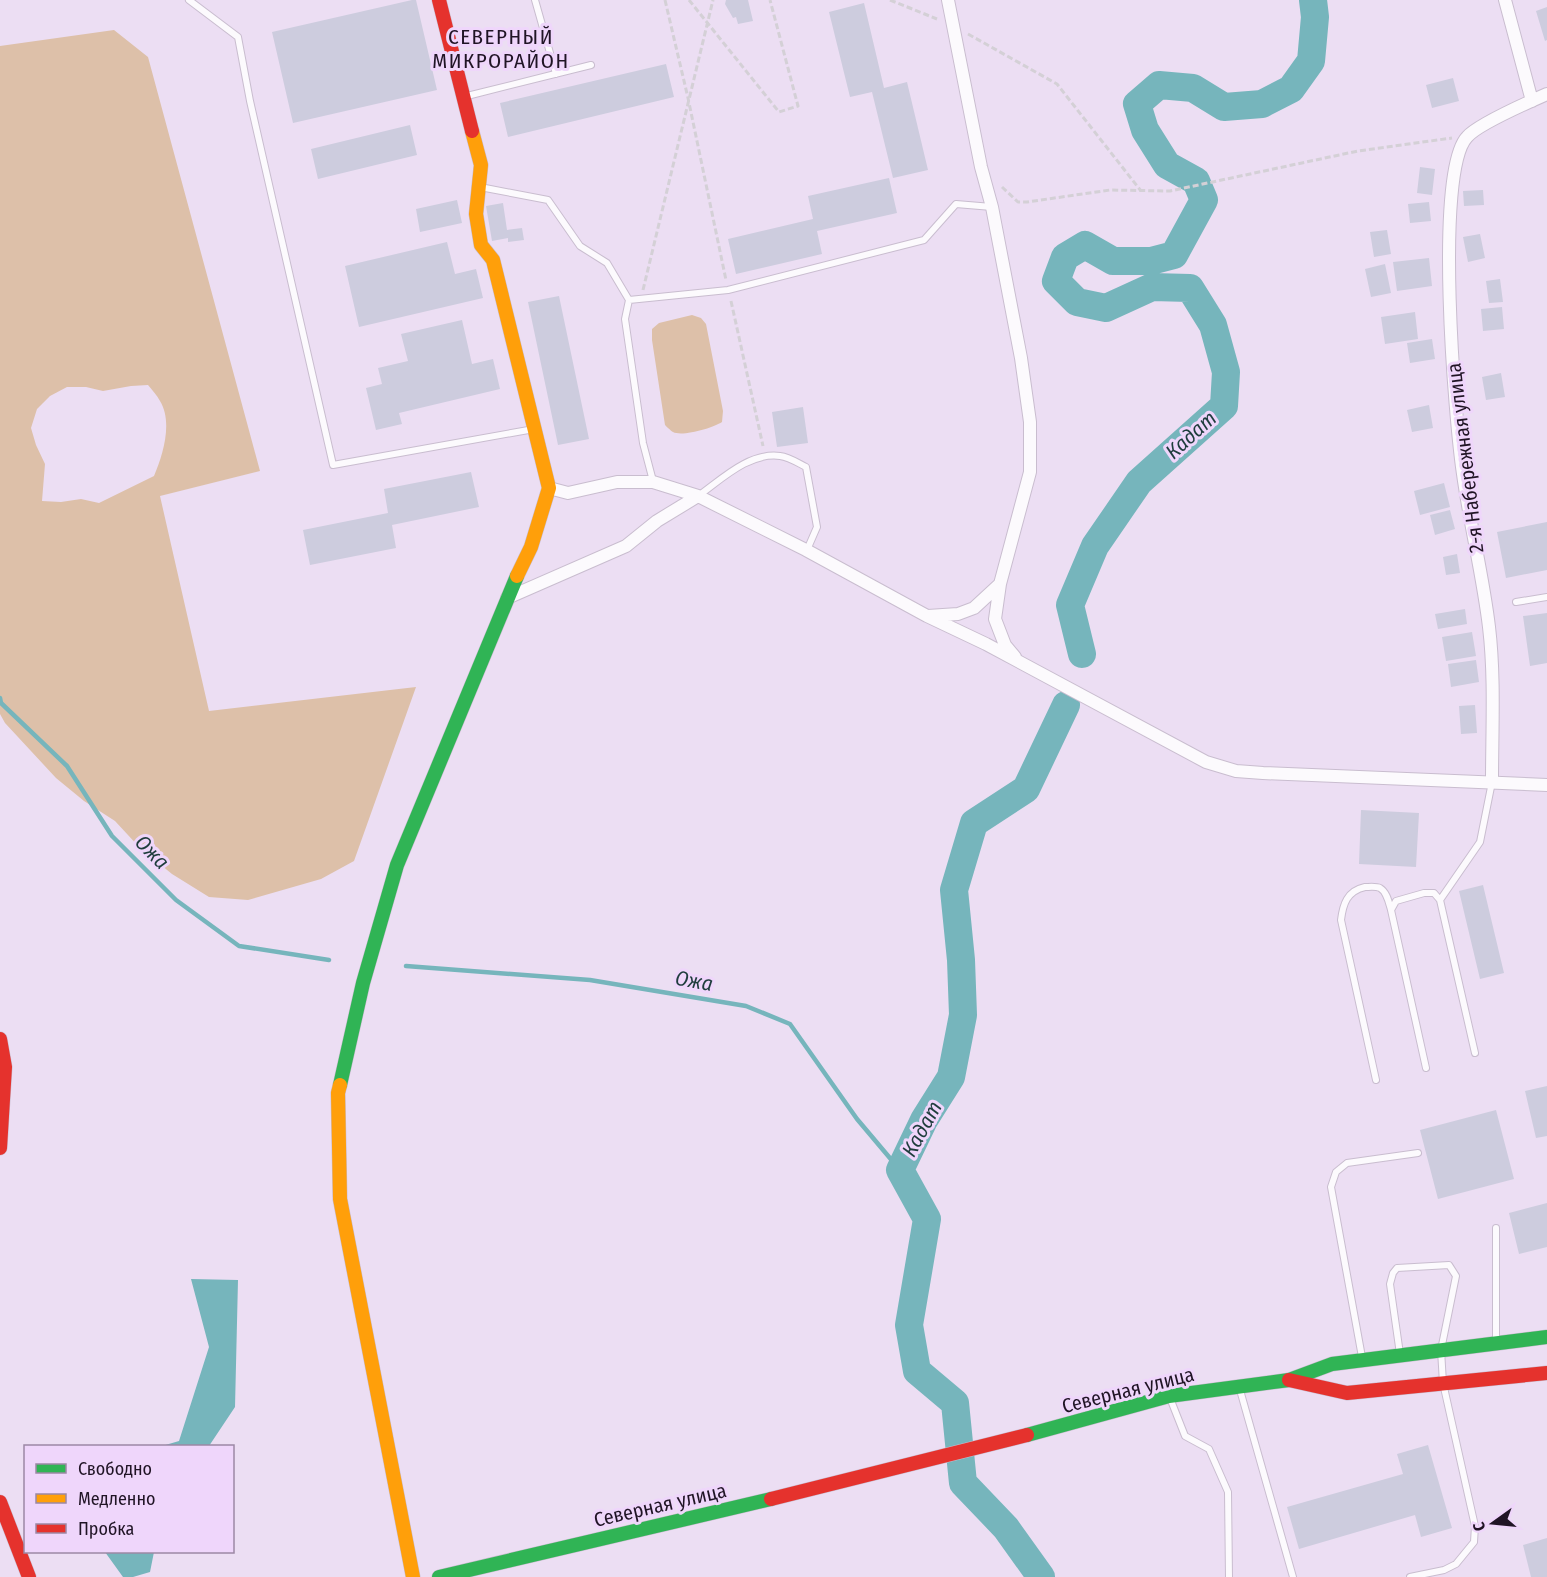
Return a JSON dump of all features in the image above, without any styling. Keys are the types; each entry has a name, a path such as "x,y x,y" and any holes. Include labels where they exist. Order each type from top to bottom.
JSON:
{"street":[{"path":"413,1577 340,1199 338,1094 363,982 397,865 507,598 531,547 549,488 493,260 481,245 476,214 481,165 439,0"},
{"path":"948,0 981,167 992,207 1021,358 1030,422 1030,472 1000,584 995,619 1005,645 1017,661"},
{"path":"1506,0 1532,101"},
{"path":"1466,137 1547,94"},
{"name":"2-я Набережная улица","path":"1466,137 1455,160 1450,192 1452,358 1463,473 1489,627 1492,781"},
{"path":"549,488 568,493 617,482 653,482 698,496 806,550 1206,762 1236,771 1547,785"},
{"path":"507,598 626,546 657,520 698,496"},
{"path":"927,616 958,614 974,608 1000,584"},
{"path":"0,1039 5,1067 0,1148"},
{"name":"Северная улица","path":"439,1577 889,1471 1169,1396 1289,1380 1332,1364 1547,1337"},
{"name":"Северная улица","path":"1289,1380 1347,1393 1547,1374"},
{"path":"0,1502 29,1577"}],"lane":[{"path":"189,0 238,37 250,101 333,465 534,429"},
{"path":"535,0 556,74"},
{"path":"464,97 591,65"},
{"path":"479,187 548,200 580,246 607,263 629,300 625,319 643,443 653,482"},
{"path":"629,300 728,290 924,240 956,204 992,207"},
{"path":"698,496 749,461 765,456 783,456 806,467 817,527 806,550"},
{"path":"1515,603 1547,597"},
{"path":"1440,900 1480,842 1492,781"},
{"path":"1376,1080 1341,921 1342,909 1349,896 1366,887 1380,888 1391,910 1426,1068"},
{"path":"1391,910 1396,901 1424,893 1434,893 1440,900 1475,1053"},
{"path":"1363,1360 1331,1187 1336,1172 1347,1162 1418,1153"},
{"path":"1496,1228 1496,1343"},
{"path":"1400,1356 1390,1284 1393,1273 1397,1268 1449,1265 1456,1276 1442,1350 1443,1383 1475,1526 1474,1542 1456,1564 1444,1570 1410,1577"},
{"path":"1239,1387 1293,1577"},
{"path":"1169,1396 1185,1436 1209,1449 1228,1492 1229,1577"}],"path":[{"path":"665,0 765,456"},
{"path":"689,0 779,112 798,106 770,0"},
{"path":"641,297 706,21 713,0"},
{"path":"890,0 953,25 1057,84 1141,190"},
{"path":"981,167 1018,202 1027,202 1110,190 1170,191 1358,151 1466,137"}],"shaded area":[{"path":"114,30 148,57 260,471 160,496 209,711 416,687 354,861 321,879 248,900 209,897 172,874 140,848 115,821 84,801 56,778 5,723 0,714 0,46","holes":["148,385 160,401 166,419 163,449 154,476 99,503 81,499 61,502 42,501 45,464 31,428 37,409 50,396 67,387 86,387 103,391"]},
{"path":"692,315 701,318 706,324 723,411 722,422 697,431 677,433 665,425 652,329 659,323"},
{"path":"191,1279 238,1280 235,1407 210,1445 165,1445 179,1441 209,1347"},
{"path":"106,1553 154,1553 150,1572 133,1577 123,1577"}],"building":[{"path":"416,0 437,90 293,123 272,32"},
{"path":"726,0 748,0 753,21 738,24 736,17 733,18 725,4"},
{"path":"864,3 884,88 907,82 928,170 893,178 872,92 850,97 829,12"},
{"path":"1547,7 1547,40 1545,41 1536,11"},
{"path":"666,64 674,97 508,137 500,103"},
{"path":"1453,78 1459,101 1432,108 1426,85"},
{"path":"410,125 417,155 318,179 311,149"},
{"path":"1420,167 1435,169 1432,195 1417,193"},
{"path":"889,178 897,213 817,231 822,254 736,274 728,239 813,219 808,196"},
{"path":"1483,190 1484,205 1464,206 1463,191"},
{"path":"457,200 462,223 420,232 416,209"},
{"path":"1429,202 1431,221 1410,223 1408,204"},
{"path":"503,203 507,230 522,228 524,240 508,242 508,238 492,241 486,206"},
{"path":"1387,230 1391,254 1374,257 1370,232"},
{"path":"1480,234 1485,258 1468,262 1463,237"},
{"path":"447,242 455,274 476,269 483,298 359,327 345,266"},
{"path":"1429,258 1432,286 1397,291 1393,262"},
{"path":"1385,264 1391,293 1371,297 1365,269"},
{"path":"1500,279 1503,302 1489,303 1486,281"},
{"path":"559,296 589,439 558,445 528,302"},
{"path":"1502,307 1504,329 1483,331 1481,309"},
{"path":"1415,312 1418,339 1385,344 1381,317"},
{"path":"462,320 472,364 493,359 500,389 399,413 402,424 376,430 366,388 382,384 378,368 408,361 401,334"},
{"path":"1432,339 1435,359 1410,363 1407,343"},
{"path":"1501,373 1505,397 1486,400 1482,377"},
{"path":"1429,405 1433,428 1412,432 1407,410"},
{"path":"803,407 808,443 777,447 772,412"},
{"path":"471,472 479,507 392,525 396,548 310,565 303,530 388,513 384,489"},
{"path":"1444,483 1450,507 1420,515 1414,491"},
{"path":"1450,510 1455,529 1435,535 1430,515"},
{"path":"1547,522 1547,570 1506,578 1497,532"},
{"path":"1457,554 1460,573 1446,575 1443,557"},
{"path":"1465,609 1467,624 1438,629 1435,614"},
{"path":"1547,613 1547,663 1530,666 1523,616"},
{"path":"1472,632 1476,656 1446,661 1442,637"},
{"path":"1476,660 1479,682 1451,687 1448,664"},
{"path":"1475,705 1477,733 1461,734 1459,706"},
{"path":"1361,810 1419,813 1416,867 1359,864"},
{"path":"1483,885 1504,973 1480,979 1459,891"},
{"path":"1547,1086 1547,1136 1536,1138 1525,1091"},
{"path":"1496,1110 1514,1179 1438,1199 1420,1130"},
{"path":"1547,1203 1547,1247 1519,1254 1509,1213"},
{"path":"1428,1445 1452,1528 1421,1537 1415,1515 1299,1549 1287,1507 1403,1474 1397,1454"},
{"path":"1547,1538 1547,1577 1531,1577 1523,1545"}],"waterway":[{"name":"Кадат","path":"1082,654 1070,605 1095,546 1139,482 1224,406 1226,372 1213,325 1190,288 1152,287 1106,308 1077,302 1056,281 1065,257 1085,245 1113,261 1151,261 1174,255 1204,200 1196,181 1167,165 1145,130 1137,104 1159,85 1193,88 1224,107 1262,104 1291,89 1311,61 1315,17 1313,0"},
{"name":"Ожа","path":"0,698 1,703 67,766 112,836 176,900 239,946 329,960"},
{"name":"Кадат","path":"1041,1577 1006,1528 963,1483 955,1403 917,1371 909,1325 927,1219 900,1170 924,1120 951,1077 963,1015 961,960 954,890 974,823 1026,789 1066,705"},
{"name":"Ожа","path":"406,966 590,980 746,1006 790,1024 857,1119 900,1170"}],"traffic: fast":[{"path":"340,1085 363,983 397,865 517,576"},
{"path":"1027,1435 1169,1396 1289,1380 1332,1364 1547,1337"},
{"path":"439,1577 771,1499"}],"traffic: slow":[{"path":"472,131 481,165 476,214 481,245 493,260 549,488 531,547 517,576"},
{"path":"340,1085 338,1093 340,1199 413,1577"}],"traffic: jam":[{"path":"439,0 472,131"},
{"path":"0,1039 5,1067 0,1148"},
{"path":"1289,1380 1347,1393 1547,1373"},
{"path":"771,1499 1027,1435"},
{"path":"0,1502 29,1577"}],"district":[{"name":"СЕВЕРНЫЙ МИКРОРАЙОН","path":"501,49"}]}
